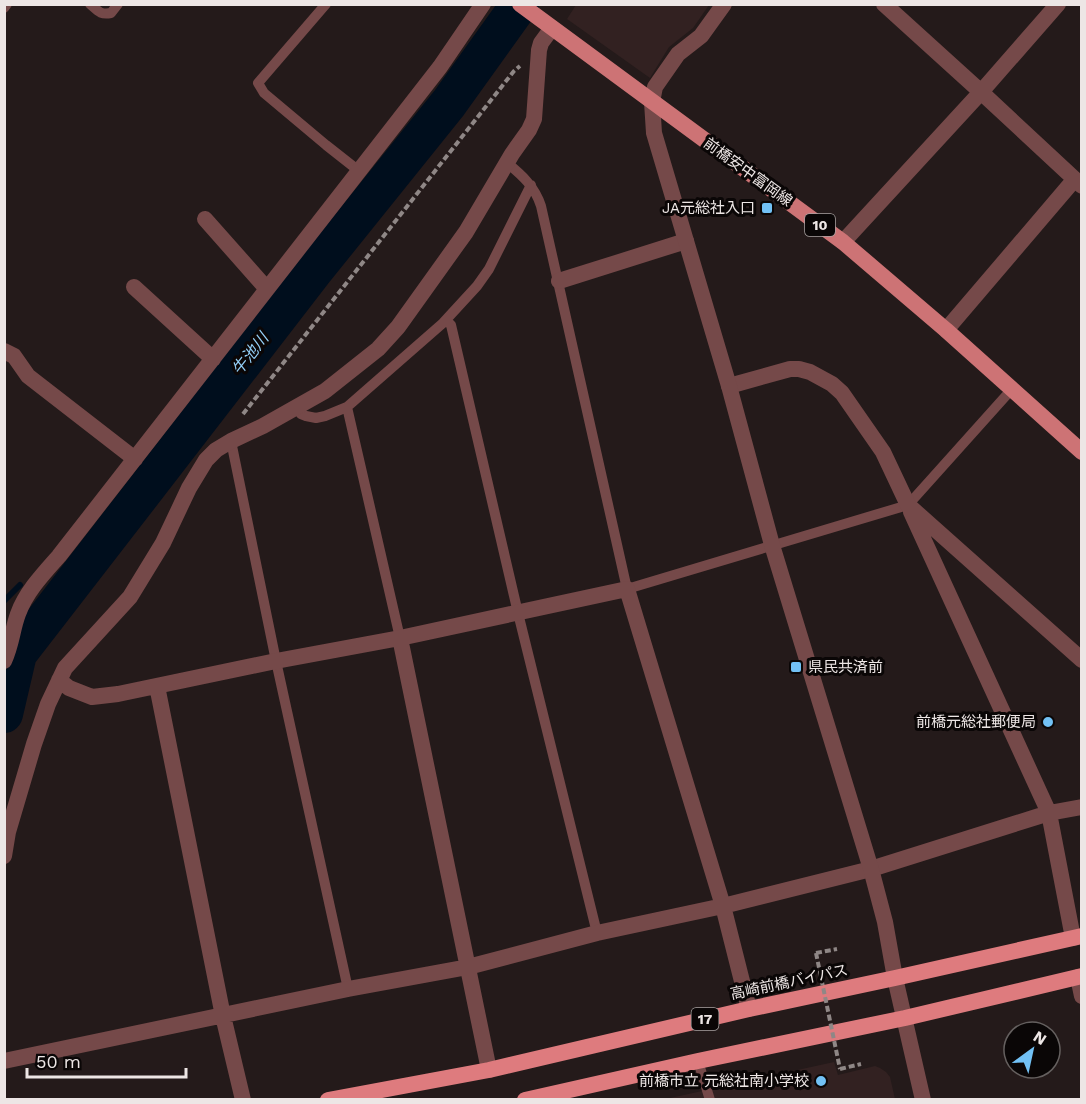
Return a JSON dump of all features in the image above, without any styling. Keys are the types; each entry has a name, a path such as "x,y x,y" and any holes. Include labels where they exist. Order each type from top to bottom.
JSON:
{"highway":[{"name":"高崎前橋バイパス","path":"328,1100 489,1070 749,1009 1077,937"},
{"path":"525,1100 555,1096 698,1061 905,1018 1080,977"}],"main road":[{"name":"10","path":"520,4 547,25"},
{"name":"前橋安中富岡線","path":"547,25 843,242 946,330 1082,452"}],"street":[{"path":"4,661 10,648 17,616 28,593 440,68 483,4"},
{"path":"724,4 701,36 678,54 655,87 652,102 654,133 729,386 772,545 871,869 885,922 895,978 923,1100"},
{"path":"884,4 1078,183 946,330"},
{"path":"843,242 981,92 1058,4"},
{"path":"4,856 8,832 31,754 48,704 65,668 115,614 139,583 163,543 189,488 206,460 216,450 231,441 325,391 378,350 398,327 466,232 507,162 529,130 534,119 539,50 547,25"},
{"path":"205,219 267,289"},
{"path":"559,281 686,241"},
{"path":"134,287 213,359"},
{"path":"4,351 14,356 28,376 135,459"},
{"path":"729,386 790,369 799,369 821,377 842,393 884,452 1049,813 1077,937"},
{"path":"908,505 1082,660"},
{"path":"59,680 69,688 92,697 118,694 400,638 627,589 723,906 749,1009"},
{"path":"400,638 489,1070"},
{"path":"157,686 223,1016 243,1100"},
{"path":"4,1061 348,989 468,967 597,933 723,906 871,869 1049,813 1082,807"},
{"path":"1080,977 1082,996"}],"lane":[{"path":"90,4 104,14 111,13 118,4"},
{"path":"326,4 258,83 264,93 359,171"},
{"path":"507,162 531,185 541,206 627,589 908,505 1011,389"},
{"path":"296,407 301,414 316,418 347,407 446,320 489,269 531,185"},
{"path":"446,320 451,325 518,613 597,933"},
{"path":"347,407 400,638"},
{"path":"231,441 276,661 348,989"},
{"path":"698,1061 710,1100"}],"path":[{"path":"231,441 232,428 514,71 539,50"},
{"path":"837,949 816,953 840,1069 861,1064"}],"shaded area":[{"path":"576,5 709,5 693,28 669,47 650,78 567,19"},
{"name":"前橋市立 元総社南小学校","path":"834,1062 838,1075 875,1066 880,1068 890,1077 895,1099 661,1100"}],"waterway":[{"name":"牛池川","path":"4,714 18,654 314,271 449,103 520,4"},
{"path":"4,601 20,585"}],"place":[{"name":"JA元総社入口","path":"767,208"},
{"name":"県民共済前","path":"796,667"},
{"name":"前橋元総社郵便局","path":"1048,722"},
{"name":"前橋市立 元総社南小学校","path":"821,1081"}]}
